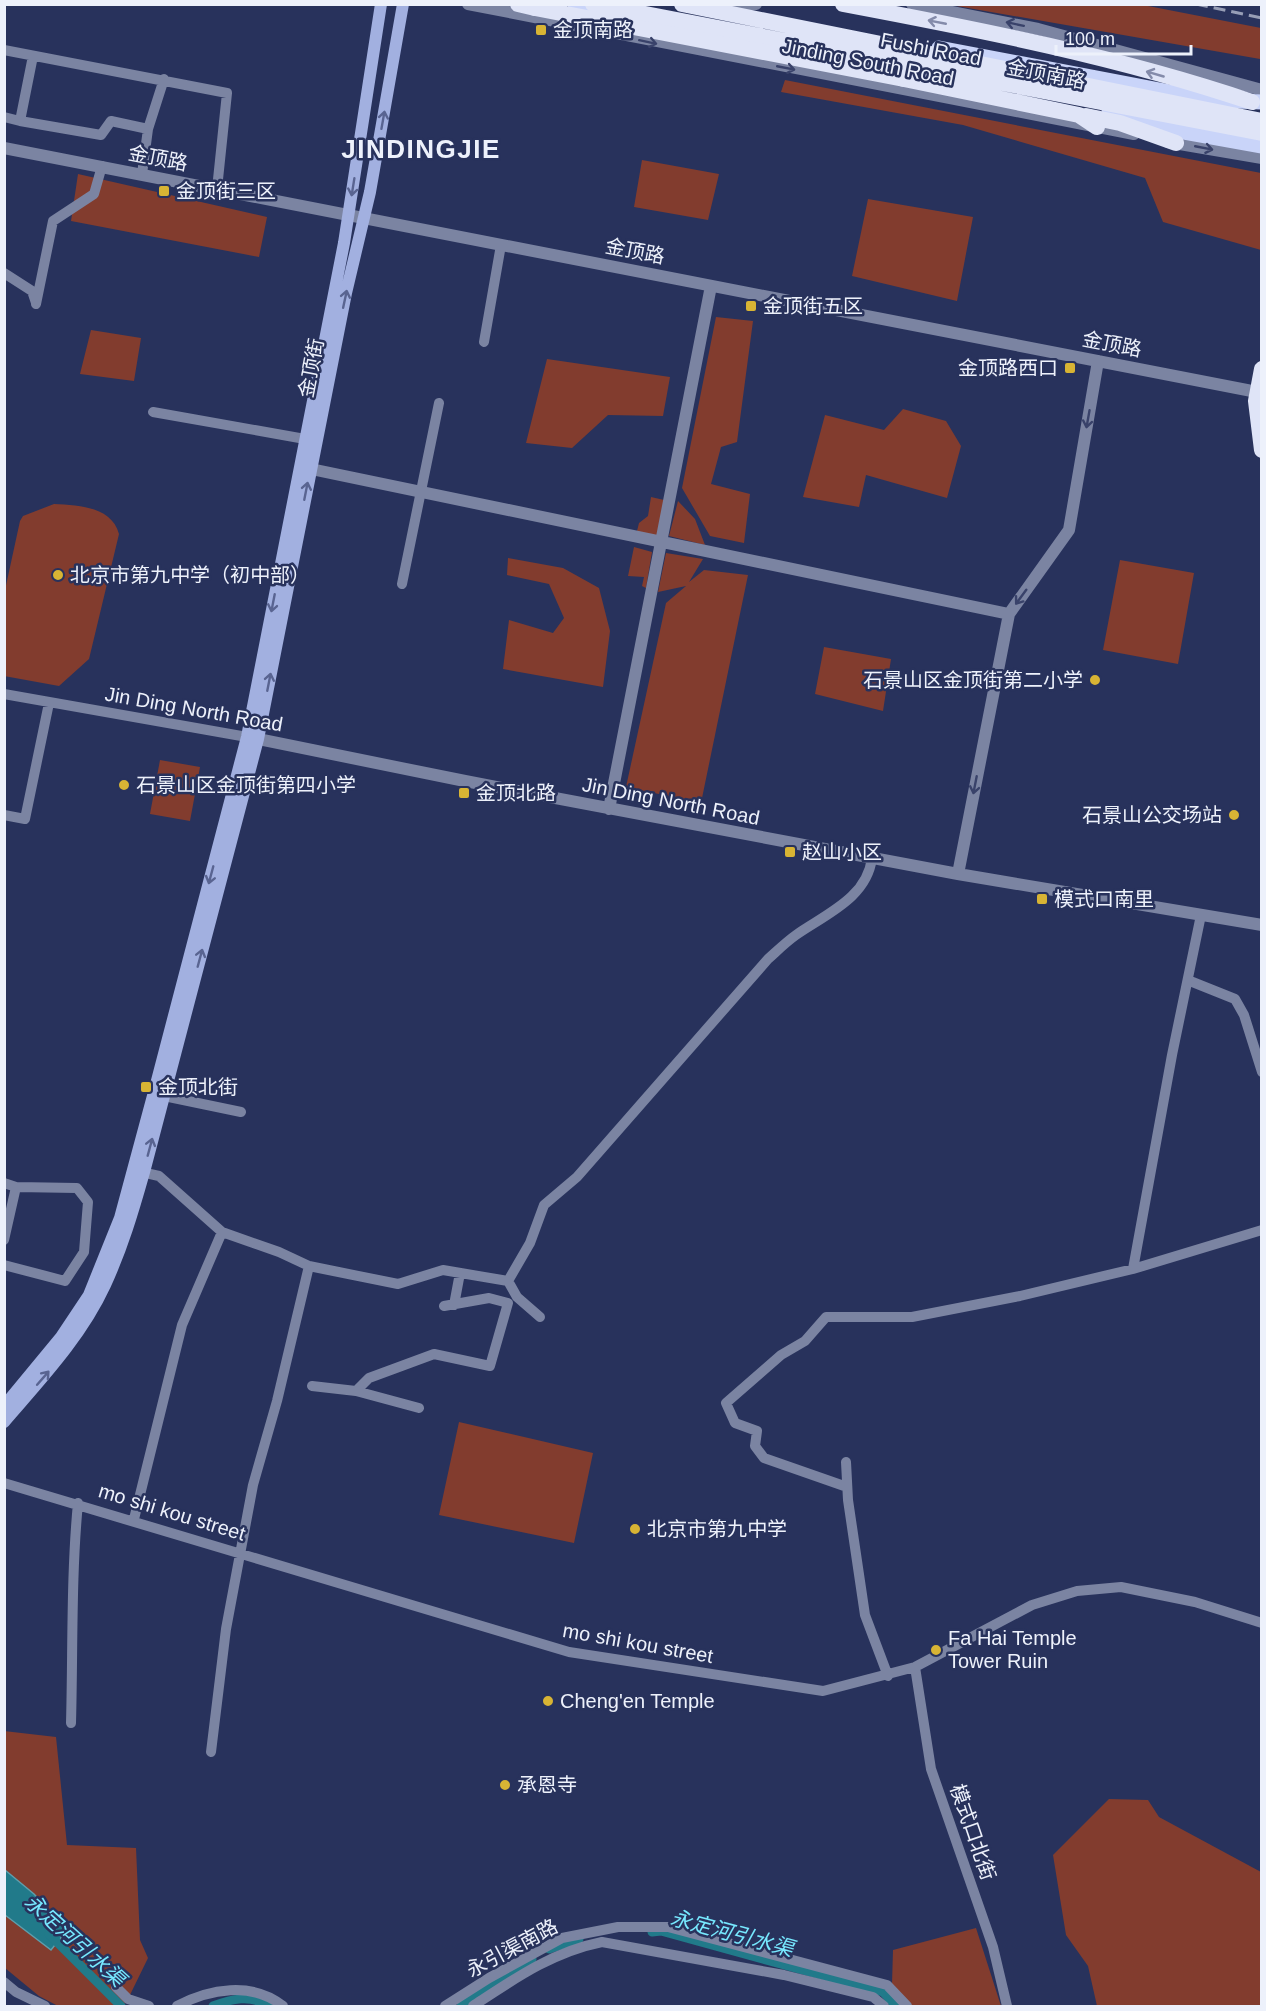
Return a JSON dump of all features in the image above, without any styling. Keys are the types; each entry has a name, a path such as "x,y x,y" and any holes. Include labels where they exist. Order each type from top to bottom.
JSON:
{"highway":[{"path":"518,4 1079,114 1175,137"},
{"name":"Fushi Road","path":"593,4 1262,135"},
{"name":"Fushi Road","path":"682,4 1262,121"},
{"path":"843,4 994,33 1258,98"},
{"path":"1079,114 1097,127"},
{"path":"1262,369 1257,392 1262,450"}],"main road":[{"name":"金顶街","path":"252,738 348,216 381,4"},
{"name":"金顶街","path":"252,738 363,218 404,4"},
{"name":"金顶南路","path":"575,4 1262,135"},
{"name":"Jinding South Road","path":"721,6 1212,100 1258,98"},
{"path":"1097,105 1175,137 1262,146"},
{"path":"4,1406 61,1337 89,1295 113,1239 164,1096 252,738"},
{"path":"4,1422 56,1362 83,1324 104,1287 125,1237 138,1171 252,738"}],"street":[{"name":"Jinding South Road","path":"468,4 728,57 1097,127 1175,137 1262,158"},
{"path":"548,21 575,4"},
{"path":"721,6 756,4"},
{"name":"金顶南路","path":"912,4 1038,29 1258,98"},
{"path":"702,29 728,57"},
{"path":"4,50 164,79 227,93 217,189"},
{"path":"20,121 33,56"},
{"path":"142,174 148,129 164,79"},
{"path":"4,117 101,135 111,121 148,129"},
{"name":"金顶路","path":"4,148 1257,392"},
{"path":"4,273 32,291 36,304 53,221 94,194 102,166"},
{"path":"484,342 501,245"},
{"path":"609,809 711,286"},
{"path":"958,874 1008,614 1069,530 1098,361"},
{"path":"402,584 439,403"},
{"path":"153,412 305,440"},
{"path":"311,469 422,490 660,543 1008,614"},
{"name":"Jin Ding North Road","path":"4,694 252,738 609,809 958,874 1262,925"},
{"path":"4,815 25,819 49,703"},
{"path":"508,1281 530,1243 544,1205 577,1177 768,959 794,936 850,900 868,877 872,858"},
{"path":"1133,1269 1172,1055 1190,981 1201,915"},
{"path":"1190,981 1235,999 1244,1015 1262,1072"},
{"path":"164,1096 241,1112"},
{"path":"138,1171 159,1176 222,1232 279,1252 309,1266 398,1284 443,1270 508,1281"},
{"path":"4,1183 16,1187 77,1188 88,1202 84,1252 65,1281 4,1265"},
{"path":"4,1240 16,1187"},
{"path":"847,1487 764,1458 754,1446 757,1431 735,1423 726,1403 781,1354 805,1341 826,1317 912,1317 1133,1269 1262,1230"},
{"path":"134,1520 182,1324 222,1232"},
{"path":"211,1752 226,1629 253,1485 277,1401 309,1266"},
{"path":"356,1391 369,1378 434,1354 490,1366 508,1304 489,1298 449,1306 460,1273"},
{"path":"508,1281 517,1297 540,1317"},
{"path":"312,1386 356,1391 419,1408"},
{"path":"846,1462 847,1487 865,1615 888,1676"},
{"name":"mo shi kou street","path":"4,1483 240,1551 569,1652 822,1691 888,1676 915,1667 1032,1605 1077,1591 1121,1587 1195,1602 1262,1623"},
{"path":"71,1723 73,1560 78,1503"},
{"name":"模式口北街","path":"915,1667 931,1768 993,1947 1007,2007"},
{"name":"永引渠南路","path":"445,2007 489,1978 562,1938 628,1927 668,1927 887,1985 907,2007"},
{"path":"473,2007 532,1967 573,1948 602,1942 783,1975 873,1997 884,2007"},
{"path":"4,1982 16,1992 45,2007"},
{"path":"116,1986 128,1999 149,2007"},
{"path":"177,2007 212,1992 229,1990 260,1994 283,2007"}],"shaded area":[{"path":"951,5 1143,5 1261,28 1260,59"},
{"path":"785,80 1261,173 1261,250 1163,222 1145,178 963,125 781,92"},
{"path":"642,160 719,174 708,220 634,207"},
{"path":"78,174 267,217 259,257 71,221"},
{"path":"868,199 973,217 957,301 852,276"},
{"path":"716,317 753,321 737,442 721,447 711,484 750,494 744,543 710,536 682,488"},
{"path":"91,330 141,338 134,381 80,374"},
{"path":"547,359 670,377 663,416 608,415 572,448 526,443"},
{"path":"903,409 946,421 961,446 947,498 866,475 859,507 803,497 825,415 884,430"},
{"path":"651,497 664,500 657,536 636,535 639,523 648,516"},
{"path":"678,501 695,519 705,545 669,536"},
{"path":"54,504 74,505 102,513 115,525 119,534 89,659 59,686 4,676 5,590 20,521 23,516"},
{"path":"634,547 652,552 646,588 642,586 644,577 628,576"},
{"path":"666,553 703,559 689,582 704,570 748,575 701,803 626,787 666,603 686,586 658,592"},
{"path":"508,558 563,568 599,588 610,631 603,687 503,669 509,620 553,633 564,618 549,584 507,575"},
{"path":"1120,560 1194,573 1178,664 1103,650"},
{"path":"824,647 891,659 883,711 815,694"},
{"path":"160,760 200,767 190,821 150,814"},
{"path":"459,1422 593,1453 574,1543 439,1515"},
{"path":"4,1731 56,1737 67,1845 136,1848 140,1940 148,1958 128,1999 122,2006 58,2006 39,1996 5,1968"},
{"path":"1109,1799 1148,1800 1159,1817 1261,1872 1261,2006 1097,2006 1088,1966 1066,1935 1053,1855"},
{"path":"5,1870 34,1894 67,1930 51,1950 5,1915"},
{"path":"976,1928 1001,2006 912,2006 892,1984 893,1950"}],"waterway":[{"name":"永定河引水渠","path":"652,1932 661,1931 883,1992 896,2006"},
{"name":"永定河引水渠","path":"49,1934 121,2006"},
{"name":"永定河引水渠","path":"549,1949 579,1939"},
{"name":"永定河引水渠","path":"461,2006 532,1959"},
{"name":"永定河引水渠","path":"213,2006 241,1999 255,2000 268,2006"}],"railway":[{"path":"1196,4 1262,18"}],"place":[{"name":"金顶南路","path":"541,30"},
{"name":"金顶街三区","path":"164,191"},
{"name":"金顶街五区","path":"751,306"},
{"name":"金顶路西口","path":"1070,368"},
{"name":"北京市第九中学（初中部）","path":"58,575"},
{"name":"石景山区金顶街第二小学","path":"1095,680"},
{"name":"石景山区金顶街第四小学","path":"124,785"},
{"name":"金顶北路","path":"464,793"},
{"name":"石景山公交场站","path":"1234,815"},
{"name":"赵山小区","path":"790,852"},
{"name":"模式口南里","path":"1042,899"},
{"name":"金顶北街","path":"146,1087"},
{"name":"北京市第九中学","path":"635,1529"},
{"name":"Fa Hai Temple Tower Ruin","path":"936,1650"},
{"name":"Cheng'en Temple","path":"548,1701"},
{"name":"承恩寺","path":"505,1785"}],"district":[{"name":"JINDINGJIE","path":"421,149"}]}
